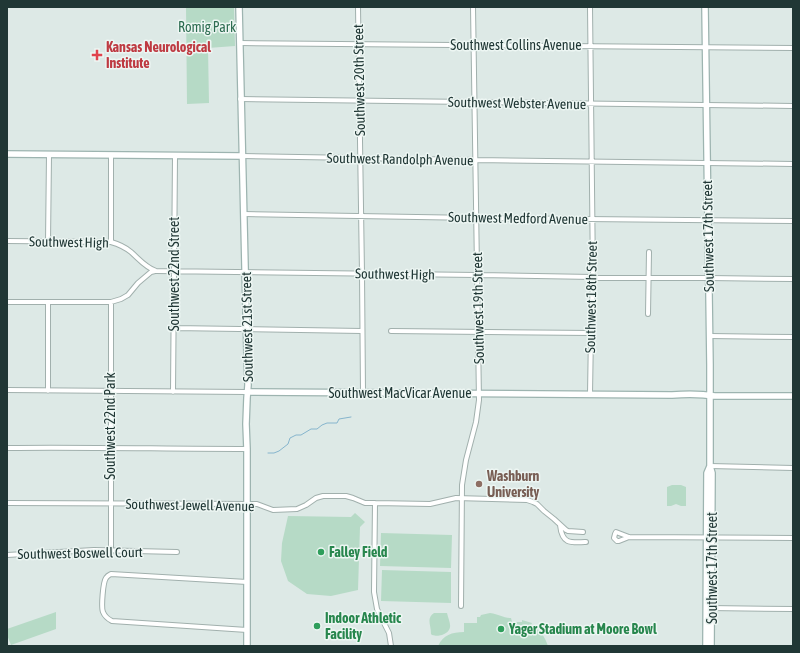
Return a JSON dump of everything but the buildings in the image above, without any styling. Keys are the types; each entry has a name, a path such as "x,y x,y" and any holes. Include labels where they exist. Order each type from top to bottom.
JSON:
{"main road":[{"name":"Southwest 21st Street","path":"239,7 240,99 248,365 246,417 247,646"},
{"name":"Southwest 17th Street","path":"705,7 710,336 710,466 707,473 711,646"},
{"name":"Southwest Randolph Avenue","path":"7,154 242,156"},
{"name":"Southwest MacVicar Avenue","path":"247,392 684,394 716,396 793,396"},
{"name":"Southwest 17th Street","path":"706,646 709,608"}],"street":[{"name":"Southwest 20th Street","path":"358,7 363,392"},
{"name":"Southwest 19th Street","path":"461,606 463,473 478,414 479,393 474,7"},
{"name":"Southwest 18th Street","path":"590,7 593,277 590,394"},
{"name":"Southwest Collins Avenue","path":"240,43 793,48"},
{"name":"Southwest Webster Avenue","path":"240,99 793,106"},
{"path":"48,242 49,155"},
{"path":"111,155 111,242"},
{"name":"Southwest 22nd Street","path":"173,392 175,156"},
{"name":"Southwest Randolph Avenue","path":"242,156 793,164"},
{"name":"Southwest Medford Avenue","path":"244,214 793,222"},
{"name":"Southwest High","path":"7,241 111,242 125,248 144,265 156,271 793,279"},
{"path":"648,314 650,252"},
{"path":"7,302 111,302 128,295 138,282 151,272 156,271"},
{"path":"48,302 48,391"},
{"name":"Southwest 22nd Park","path":"111,302 111,550"},
{"path":"174,328 362,331"},
{"path":"391,331 591,333"},
{"path":"710,336 793,337"},
{"name":"Southwest MacVicar Avenue","path":"7,390 247,392"},
{"path":"7,448 110,447 247,449"},
{"path":"710,466 793,468"},
{"name":"Southwest Jewell Avenue","path":"7,503 261,505 273,510 297,509 316,498 324,496 346,496 365,503 375,504 430,504 462,498 530,500 537,504 560,525 562,536 567,541 573,543 586,542"},
{"path":"375,504 374,592 377,609 391,638 391,646"},
{"path":"560,525 568,531 583,532"},
{"path":"629,537 793,538"},
{"name":"Southwest Boswell Court","path":"7,555 79,550 177,552"},
{"path":"247,582 111,574 107,576 105,582 102,606 105,616 112,621 247,630"},
{"path":"709,608 793,609"}],"green space":[{"name":"Romig Park","path":"186,7 234,7 235,46 208,48 209,103 187,104"},
{"path":"672,485 681,485 686,487 686,506 676,504 667,506 667,487"},
{"name":"Falley Field","path":"355,513 365,522 360,527 358,590 331,596 307,594 288,581 281,561 282,543 288,516 351,517"},
{"path":"381,533 452,535 451,568 380,566"},
{"path":"382,570 451,572 451,603 381,601"},
{"path":"56,612 56,629 11,645 7,635 7,629"},
{"path":"434,613 447,613 450,623 449,631 442,635 436,636 431,634 430,617"},
{"name":"Yager Stadium at Moore Bowl","path":"490,613 511,618 512,622 522,622 522,620 532,623 531,625 542,634 548,646 438,646 442,639 448,635 464,632 464,623 477,623 477,617"}],"waterway":[{"path":"268,453 279,451 288,444 290,438 296,435 301,435 311,429 317,429 327,423 337,423 339,419 351,417"}],"place":[{"name":"Kansas Neurological Institute","path":"97,55"},
{"name":"Washburn University","path":"479,484"},
{"name":"Falley Field","path":"321,552"},
{"name":"Indoor Athletic Facility","path":"317,626"},
{"name":"Yager Stadium at Moore Bowl","path":"501,629"}]}
